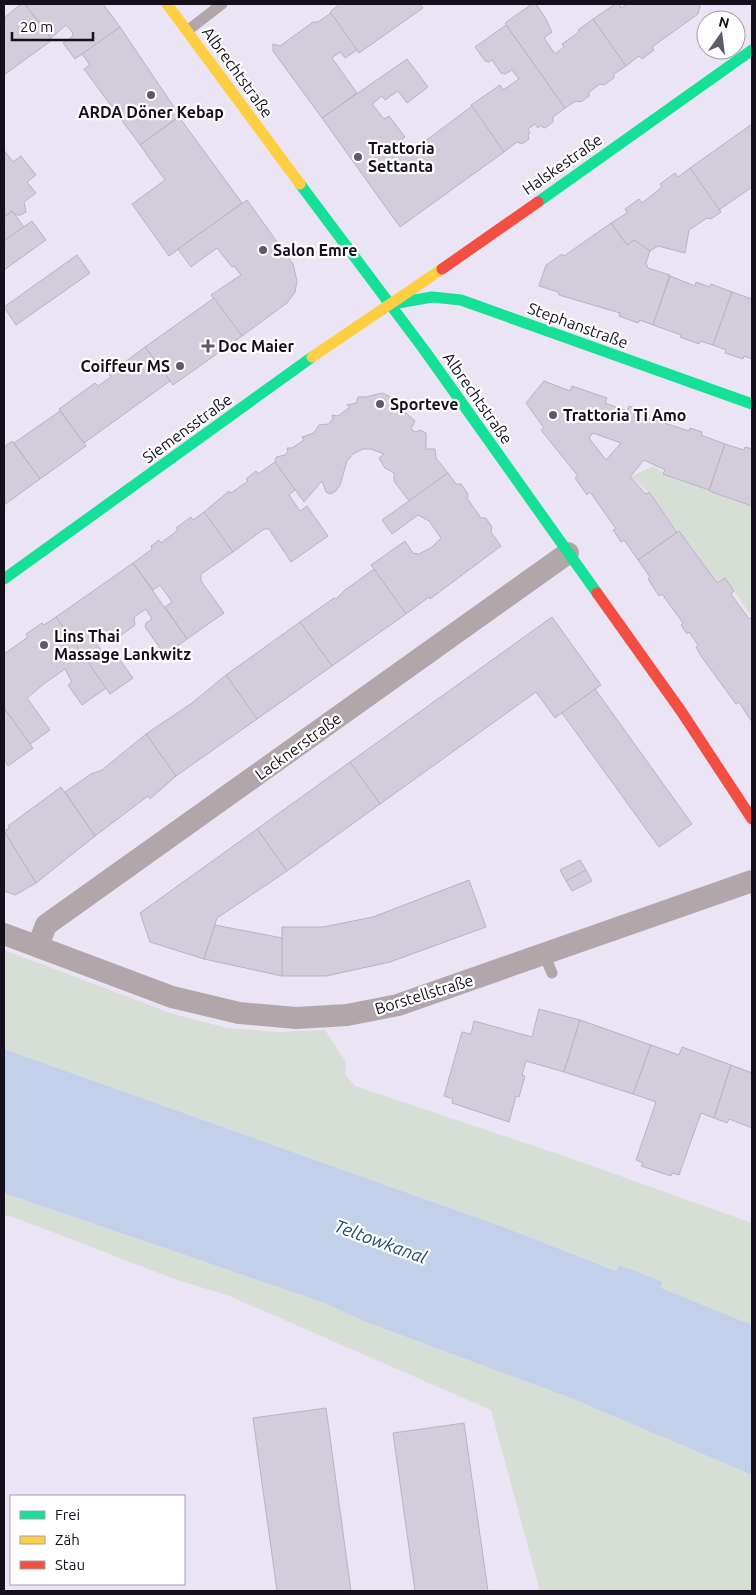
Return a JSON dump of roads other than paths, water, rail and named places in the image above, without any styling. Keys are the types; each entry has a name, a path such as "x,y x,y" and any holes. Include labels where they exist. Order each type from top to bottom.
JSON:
{"street":[{"name":"Albrechtstraße","path":"167,4 390,304 681,711 752,819"},
{"name":"Halskestraße","path":"390,304 752,50"},
{"name":"Stephanstraße","path":"390,304 432,297 461,300 752,404"},
{"name":"Siemensstraße","path":"4,579 327,346 390,304"},
{"name":"Lacknerstraße","path":"38,946 46,925 568,553"},
{"name":"Borstellstraße","path":"4,934 172,997 239,1013 296,1018 347,1015 398,1005 548,964 752,881"}],"lane":[{"path":"187,31 222,4"}],"water":[{"name":"Teltowkanal","path":"4,1049 506,1228 616,1271 619,1265 663,1282 661,1288 752,1325 752,1475 571,1398 366,1322 322,1302 4,1193"}],"place":[{"name":"ARDA Döner Kebap","path":"151,95"},
{"name":"Trattoria Settanta","path":"358,157"},
{"name":"Salon Emre","path":"263,250"},
{"name":"Doc Maier","path":"208,346"},
{"name":"Coiffeur MS","path":"180,366"},
{"name":"Sporteve","path":"380,404"},
{"name":"Trattoria Ti Amo","path":"553,415"},
{"name":"Lins Thai Massage Lankwitz","path":"44,645"}]}
